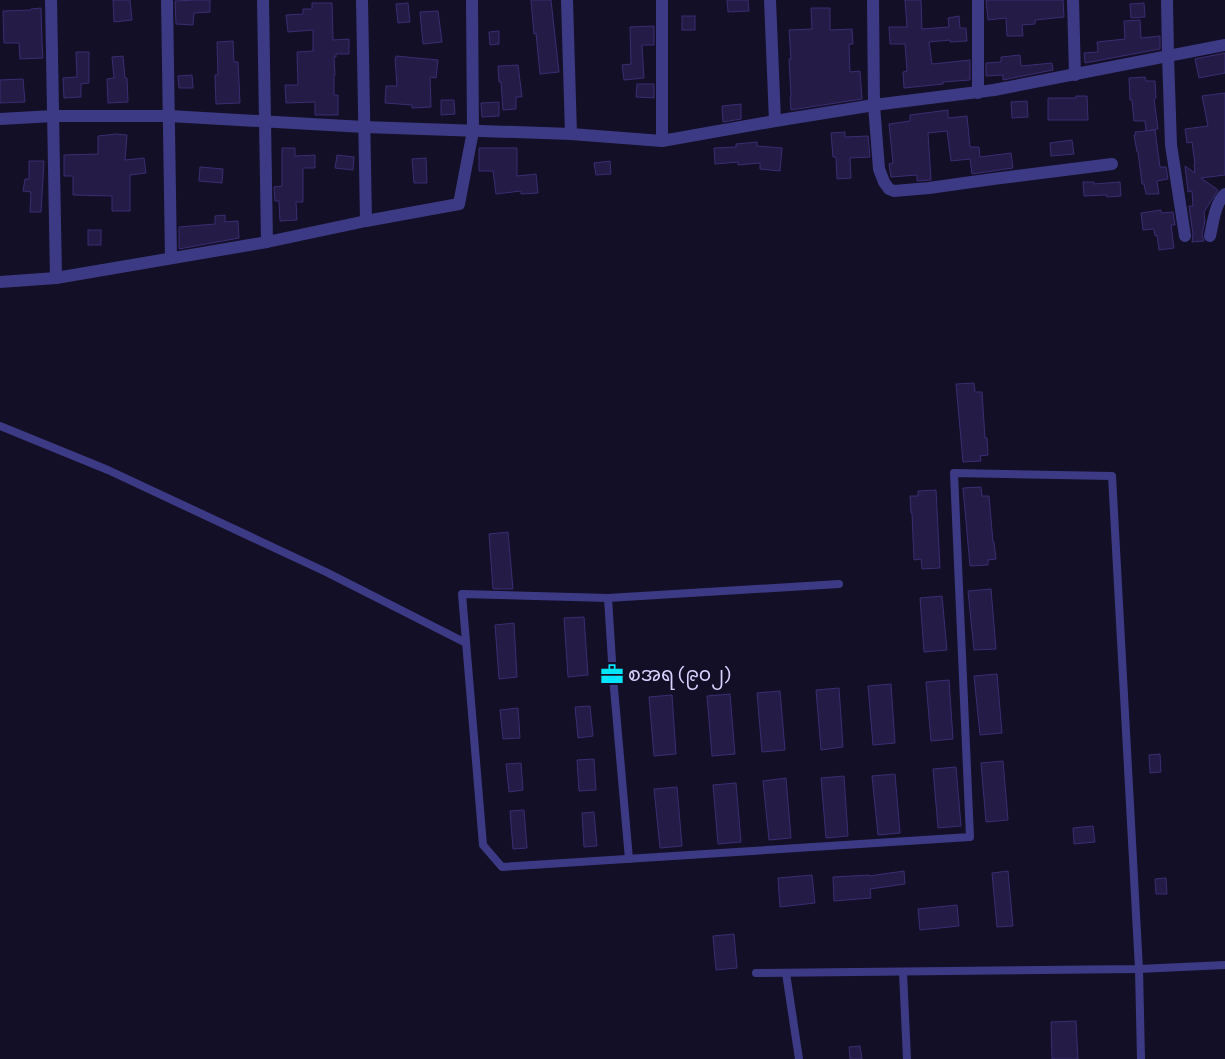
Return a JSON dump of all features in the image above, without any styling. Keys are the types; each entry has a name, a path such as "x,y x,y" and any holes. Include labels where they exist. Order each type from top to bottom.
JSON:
{"street":[{"path":"52,0 56,278"},
{"path":"167,0 171,258"},
{"path":"263,0 267,242"},
{"path":"362,0 366,221"},
{"path":"0,282 56,278 267,242 459,204 473,131 472,0"},
{"path":"567,0 571,134"},
{"path":"662,0 662,141"},
{"path":"770,0 774,121"},
{"path":"873,0 874,106 879,169 889,189 894,191 929,188 1112,164"},
{"path":"978,0 978,92"},
{"path":"1072,0 1075,75"},
{"path":"1167,0 1171,144 1185,236"},
{"path":"0,119 53,116 169,116 364,127 571,134 662,141 774,121 994,90 1225,45"},
{"path":"1210,236 1217,208 1221,197 1225,194"}],"lane":[{"path":"0,426 117,474 326,572 466,643"},
{"path":"839,584 608,598 462,594 483,845 502,867 970,837 954,473 1112,476 1139,969 1141,1059"},
{"path":"608,598 628,859"},
{"path":"756,973 1139,969 1225,965"},
{"path":"903,972 908,1059"},
{"path":"786,973 799,1059"}],"building":[{"path":"113,0 130,0 132,20 114,22"},
{"path":"210,0 210,12 194,13 193,25 176,24 175,1"},
{"path":"531,0 551,0 559,72 540,74"},
{"path":"727,0 748,0 749,11 728,12"},
{"path":"905,0 921,0 922,29 949,27 948,18 959,16 960,28 966,28 967,41 929,42 932,64 970,60 970,80 904,88 903,72 907,71 905,44 890,44 889,27 907,27"},
{"path":"986,0 1063,0 1064,17 1035,20 1035,24 1022,25 1023,36 1007,36 1006,18 988,20"},
{"path":"312,3 332,3 333,40 349,39 349,54 336,54 336,57 334,57 334,95 338,95 338,115 315,115 315,102 286,103 285,85 298,85 297,52 313,51 313,30 288,32 286,15 303,14 303,9 312,9"},
{"path":"408,3 410,22 398,23 396,4"},
{"path":"1144,3 1145,17 1131,18 1130,4"},
{"path":"41,8 43,58 20,59 19,43 4,43 3,11"},
{"path":"811,8 830,8 830,30 852,29 853,44 849,44 850,72 860,71 862,99 791,110 789,30 812,29"},
{"path":"438,11 442,42 423,44 420,12"},
{"path":"682,16 695,16 695,30 682,30"},
{"path":"1140,20 1141,38 1160,36 1160,49 1085,63 1084,53 1098,52 1097,42 1125,39 1124,21"},
{"path":"654,26 654,45 642,45 644,78 624,80 622,65 631,64 630,27"},
{"path":"499,31 499,44 490,45 489,32"},
{"path":"233,41 234,62 238,62 240,103 216,104 215,75 218,75 217,42"},
{"path":"76,52 89,52 89,83 81,84 81,97 64,98 63,78 77,77"},
{"path":"1225,53 1225,73 1199,78 1195,59"},
{"path":"1020,55 1021,66 1052,63 1053,70 1003,80 1003,75 986,76 986,63 1001,62 1001,57"},
{"path":"123,56 125,78 127,78 128,102 108,103 107,79 114,78 112,57"},
{"path":"396,56 438,60 436,78 430,77 431,107 412,108 412,105 385,103 386,86 397,86"},
{"path":"518,65 522,97 516,97 516,109 503,110 498,66"},
{"path":"192,75 193,88 179,88 178,76"},
{"path":"1145,77 1146,81 1155,81 1156,98 1154,99 1158,129 1146,131 1145,121 1134,121 1132,100 1130,100 1129,78"},
{"path":"23,79 25,102 0,103 0,80"},
{"path":"637,84 654,84 654,98 636,97"},
{"path":"1225,93 1225,175 1201,178 1218,190 1204,212 1205,221 1202,235 1204,241 1192,242 1193,235 1189,206 1193,206 1192,191 1188,192 1185,166 1195,173 1195,164 1192,142 1187,143 1185,129 1208,126 1202,96"},
{"path":"1076,96 1087,96 1088,120 1048,120 1048,98 1076,98"},
{"path":"441,100 454,100 455,114 441,115"},
{"path":"1027,101 1028,117 1012,118 1011,102"},
{"path":"499,102 499,116 482,117 481,103"},
{"path":"741,104 741,119 723,122 722,106"},
{"path":"948,110 948,118 967,116 970,147 979,147 980,157 1011,153 1013,168 972,174 970,159 951,161 947,131 928,133 931,180 917,181 917,175 891,177 889,164 893,163 889,124 910,121 910,115"},
{"path":"1155,130 1160,167 1166,167 1168,179 1157,181 1159,194 1146,194 1144,184 1142,184 1134,135 1136,135 1135,132"},
{"path":"845,132 845,137 868,136 870,157 850,158 851,178 837,179 836,157 833,157 831,133"},
{"path":"127,135 125,160 144,158 146,173 130,175 130,211 112,211 112,196 73,195 73,176 64,176 64,155 98,154 98,136"},
{"path":"1072,140 1074,154 1051,156 1050,143"},
{"path":"757,142 757,146 782,148 780,171 760,169 760,163 738,165 738,162 715,164 714,148 736,147 736,144"},
{"path":"282,148 295,148 295,156 315,155 315,168 303,168 303,202 296,202 297,220 280,221 279,201 275,201 274,187 282,186"},
{"path":"479,148 517,148 517,176 536,174 538,193 521,194 521,191 496,194 493,171 479,171"},
{"path":"337,155 354,157 353,170 335,168"},
{"path":"426,158 427,183 414,183 412,159"},
{"path":"29,161 44,161 41,212 30,212 31,192 23,191 25,179 29,179"},
{"path":"610,161 611,174 596,175 594,163"},
{"path":"200,167 223,169 222,183 199,181"},
{"path":"1083,182 1094,182 1094,184 1120,182 1121,196 1084,196"},
{"path":"1161,210 1161,213 1173,212 1175,225 1171,225 1174,248 1159,250 1157,235 1155,236 1154,229 1143,230 1141,213"},
{"path":"225,215 225,222 238,221 239,238 179,249 179,227 215,224 215,216"},
{"path":"88,230 101,230 101,245 88,245"},
{"path":"974,383 975,392 982,392 988,455 980,456 981,461 963,462 956,384"},
{"path":"981,487 982,496 989,496 996,559 988,560 988,565 970,566 963,488"},
{"path":"936,490 940,568 922,569 921,559 914,560 910,496 918,496 918,491"},
{"path":"508,532 513,589 493,589 489,534"},
{"path":"991,589 996,649 974,650 968,591"},
{"path":"942,596 947,650 924,652 920,598"},
{"path":"584,617 588,675 568,677 564,618"},
{"path":"514,623 517,677 499,679 495,625"},
{"path":"997,674 1002,733 980,735 974,676"},
{"path":"949,680 953,739 931,741 926,682"},
{"path":"891,684 895,743 873,745 868,686"},
{"path":"839,688 843,747 821,750 816,690"},
{"path":"780,691 785,750 762,752 757,693"},
{"path":"730,694 735,754 712,756 707,696"},
{"path":"672,695 676,754 654,756 649,697"},
{"path":"590,706 593,736 578,738 575,707"},
{"path":"518,708 520,738 503,739 500,710"},
{"path":"1160,754 1161,772 1150,773 1149,755"},
{"path":"594,759 596,790 579,791 577,760"},
{"path":"1003,761 1008,820 986,822 981,763"},
{"path":"521,763 523,790 509,792 506,764"},
{"path":"956,767 961,826 938,828 933,769"},
{"path":"895,774 900,833 878,835 872,776"},
{"path":"844,776 848,836 826,838 821,778"},
{"path":"786,778 791,838 769,840 763,781"},
{"path":"736,783 741,842 718,844 713,785"},
{"path":"677,787 682,846 660,848 654,789"},
{"path":"524,810 527,848 513,849 510,811"},
{"path":"594,812 597,846 584,847 582,813"},
{"path":"1093,826 1095,842 1074,844 1073,828"},
{"path":"904,871 905,884 870,889 871,898 834,901 833,877 869,876"},
{"path":"1008,871 1013,926 997,927 992,873"},
{"path":"812,875 815,903 780,907 778,878"},
{"path":"1166,878 1167,894 1156,894 1155,879"},
{"path":"957,905 959,926 920,930 918,909"},
{"path":"734,934 737,968 716,970 713,936"},
{"path":"1076,1021 1078,1059 1052,1059 1051,1022"},
{"path":"860,1046 862,1059 850,1059 849,1047"}],"place":[{"name":"စအရ (၉၀၂)","path":"612,674"}]}
